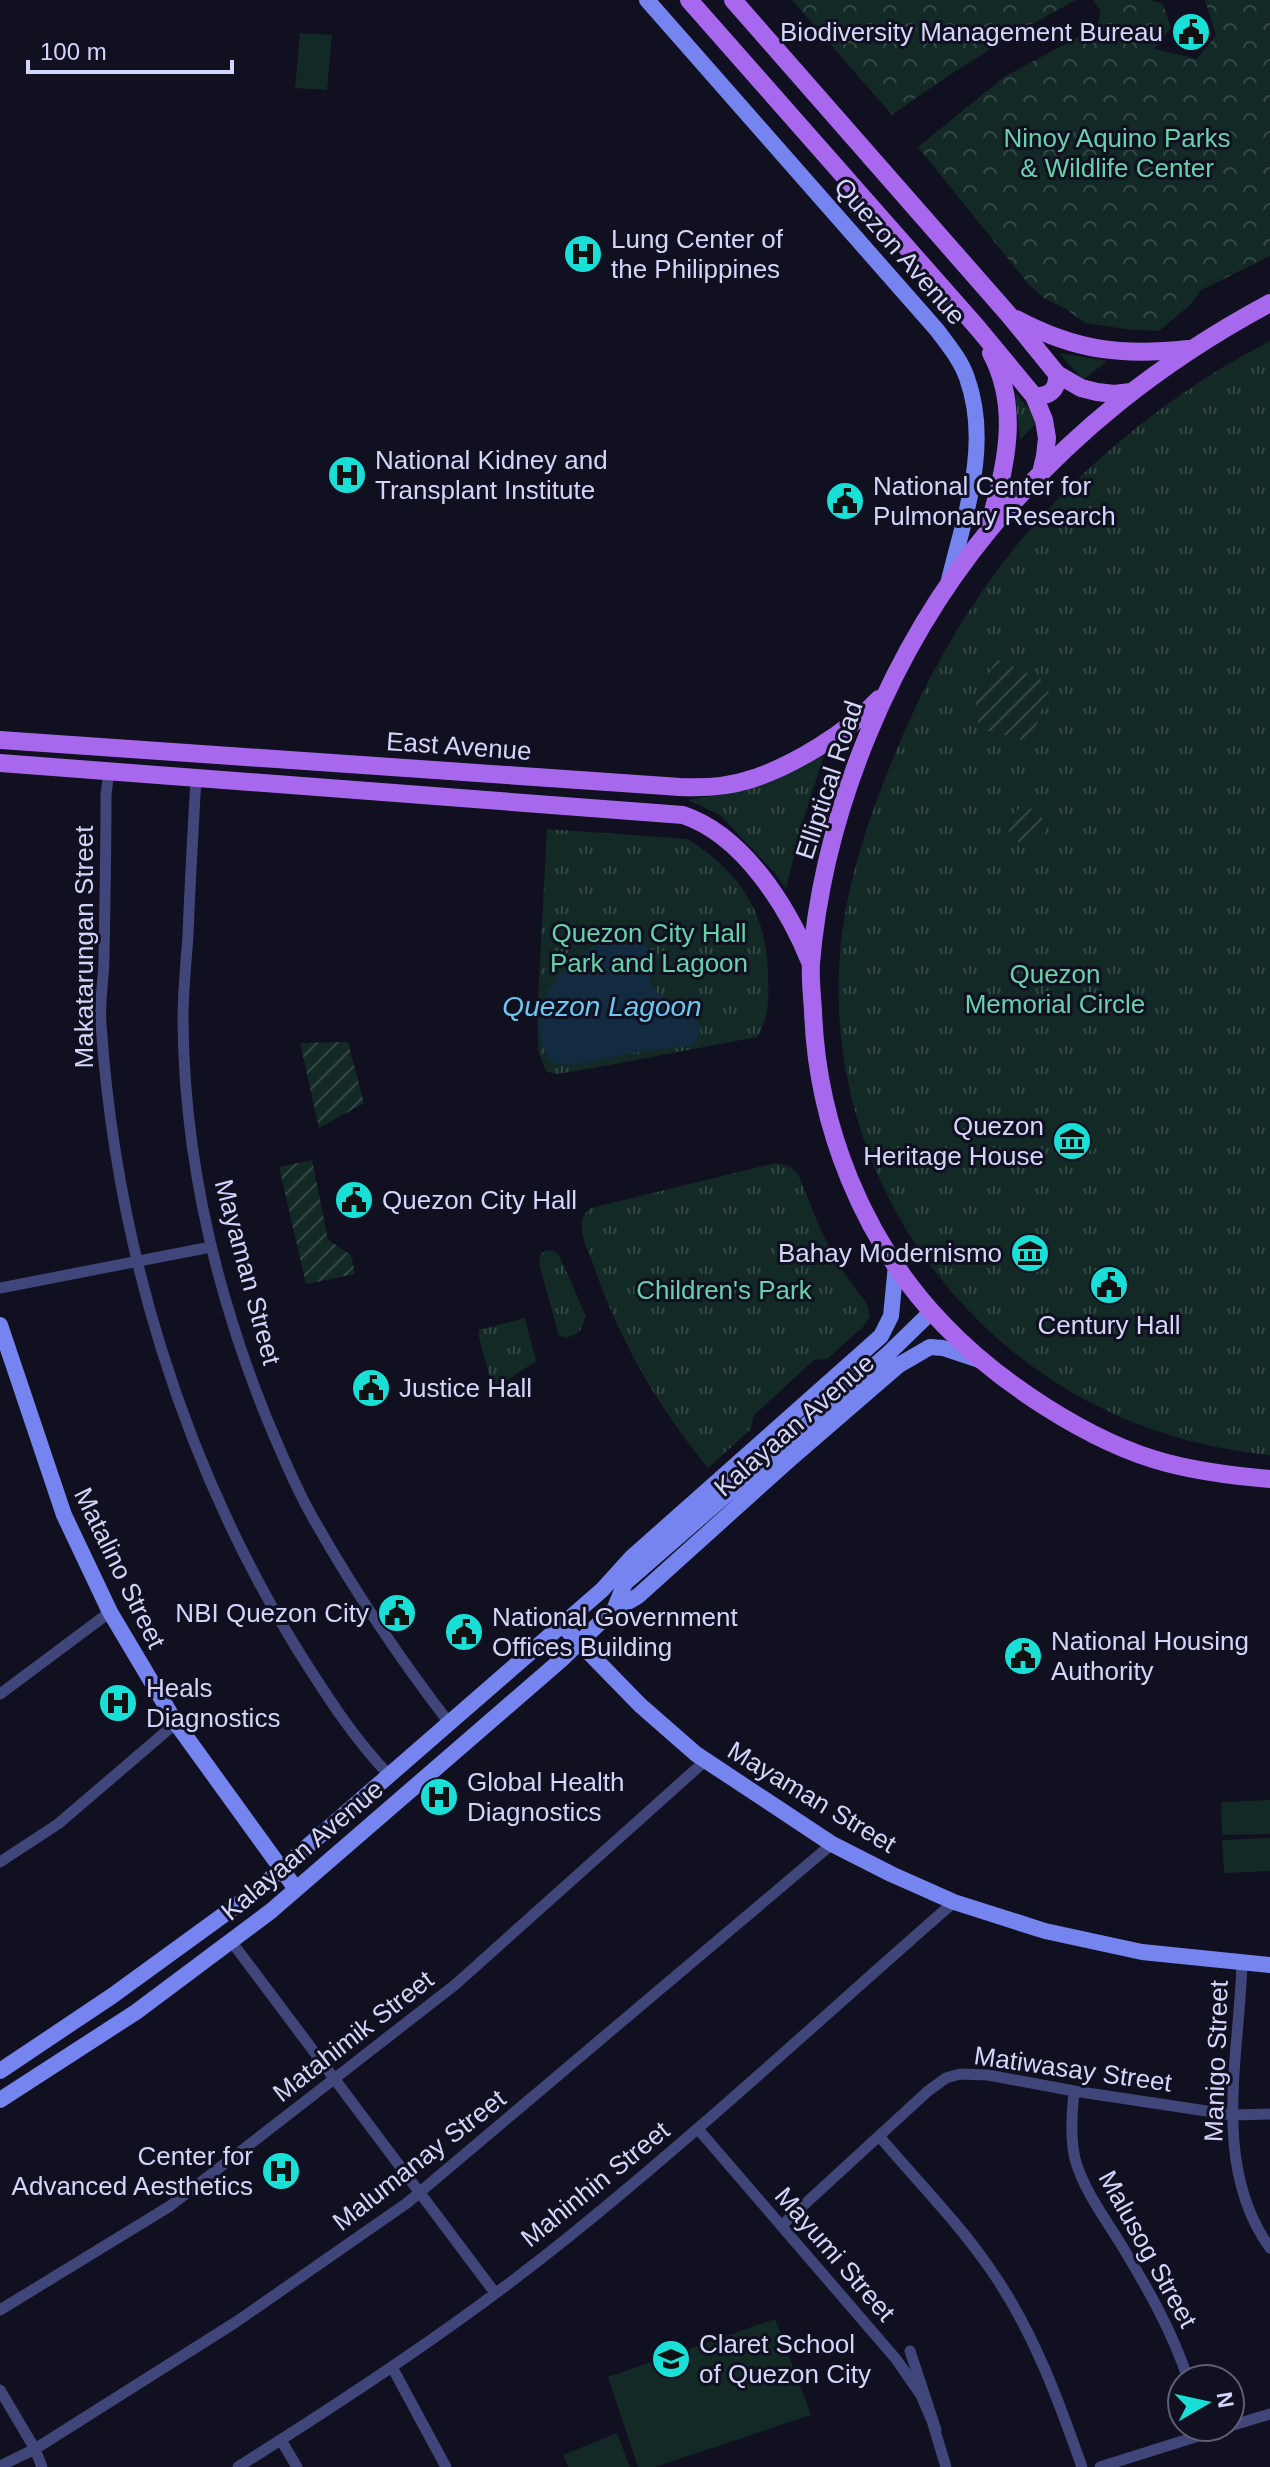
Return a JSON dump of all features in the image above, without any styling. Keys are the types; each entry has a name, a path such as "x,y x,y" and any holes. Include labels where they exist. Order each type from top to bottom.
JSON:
{"main road":[{"name":"Quezon Avenue","path":"647,0 956,355 967,378 977,429 977,453 947,588"},
{"name":"Quezon Avenue","path":"689,0 1034,396 1044,420 1047,438 1040,473"},
{"name":"Quezon Avenue","path":"733,0 1057,374 1081,388 1097,392 1131,392"},
{"name":"Elliptical Road","path":"1270,303 1191,348 1085,430 1040,473 988,532 947,588 887,691 864,745 837,823 825,870 811,965 814,1044 831,1129 866,1216 896,1265 931,1312 984,1361 1056,1412 1138,1454 1218,1474 1270,1479"},
{"name":"Quezon Avenue","path":"1009,315 1048,334 1086,347 1120,353 1191,348"},
{"name":"Quezon Avenue","path":"976,326 994,357 1009,423 1005,466 988,532"},
{"path":"1034,396 1052,392 1056,387 1057,374"},
{"name":"East Avenue","path":"0,740 703,787 746,781 784,764 854,724 887,691"},
{"name":"East Avenue","path":"0,763 683,815 719,834 750,864 785,911 811,965"},
{"name":"Kalayaan Avenue","path":"614,1610 625,1583 888,1342 896,1265"},
{"name":"Kalayaan Avenue","path":"2,2064 112,1996 200,1934 281,1870 602,1590 631,1558 888,1342 931,1312"},
{"name":"Matalino Street","path":"0,1329 64,1515 110,1612 176,1723 296,1889"},
{"name":"Kalayaan Avenue","path":"0,2100 136,2012 296,1889 579,1644 614,1610 638,1596 899,1365 930,1347 984,1361"},
{"name":"Kalayaan Avenue","path":"602,1590 625,1583"},
{"name":"Mayaman Street","path":"562,1625 640,1705 705,1761 832,1844 954,1902 1045,1931 1142,1952 1270,1965"}],"street":[{"name":"Makatarungan Street","path":"109,772 100,1019 119,1179 136,1261 164,1360 195,1444 243,1552 322,1689 367,1752 390,1776"},
{"name":"Mayaman Street","path":"196,778 183,1019 192,1135 211,1247 228,1311 249,1375 311,1516 368,1607 450,1724"},
{"path":"0,1288 211,1247"},
{"path":"0,1694 110,1612"},
{"path":"0,1862 58,1824 176,1723"},
{"name":"Matahimik Street","path":"0,2310 170,2206 456,1984 705,1761"},
{"name":"Malumanay Street","path":"0,2466 35,2449 236,2322 420,2193 832,1844"},
{"name":"Mahinhin Street","path":"238,2467 392,2367 570,2236 698,2129 954,1902"},
{"path":"231,1941 495,2293"},
{"name":"Manigo Street","path":"1242,1964 1233,2115 1234,2154 1248,2211 1270,2248"},
{"name":"Matiwasay Street","path":"782,2225 928,2091 946,2078 960,2074 988,2075 1233,2115 1270,2114"},
{"name":"Malusog Street","path":"1074,2091 1073,2141 1084,2183 1156,2305 1183,2363"},
{"name":"Mayumi Street","path":"698,2129 896,2359 921,2395 927,2408 932,2419 936,2430 910,2351 923,2395 928,2409 932,2424 946,2467"},
{"path":"879,2136 979,2253 1007,2293 1045,2365 1082,2467"},
{"path":"392,2367 446,2467"},
{"path":"0,2390 35,2449 42,2467"},
{"path":"1246,2421 1270,2414"},
{"path":"281,2440 297,2467"},
{"path":"1100,2467 1168,2443"}],"green space":[{"path":"792,0 1076,0 982,54 892,115"},
{"name":"Ninoy Aquino Parks & Wildlife Center","path":"1093,0 1151,0 1163,4 1171,28 1154,49 1197,59 1216,35 1205,0 1270,0 1270,256 1201,290 1191,304 1159,331 1085,323 1044,298 1030,286 918,147 1004,77 1097,27 1101,11"},
{"path":"300,33 332,35 327,90 295,88"},
{"name":"Quezon Memorial Circle","path":"1270,341 1270,1455 1185,1440 1106,1410 1069,1391 1033,1367 969,1311 936,1273 907,1231 864,1141 842,1044 839,994 844,919 869,823 922,693 990,579 1058,499 1113,447 1173,400"},
{"path":"1059,353 1107,361 1083,380"},
{"path":"1015,393 1039,420 1020,440"},
{"path":"996,659 1051,684 1029,745 1018,738 984,730 975,718 976,702"},
{"path":"824,755 799,834 786,889 720,815 688,800 739,791"},
{"path":"1026,808 1039,813 1044,826 1039,839 1026,844 1013,839 1008,826 1013,813"},
{"name":"Quezon City Hall Park and Lagoon","path":"547,829 688,839 723,867 748,897 763,933 768,1001 764,1023 757,1037 577,1071 555,1074 546,1071 539,1053 537,1019"},
{"path":"348,1042 364,1103 319,1128 300,1043"},
{"path":"312,1160 328,1240 351,1255 355,1274 306,1284 279,1167"},
{"name":"Children's Park","path":"775,1163 789,1166 798,1174 822,1233 842,1270 867,1304 870,1316 864,1326 827,1359 814,1360 753,1416 751,1429 708,1468 656,1396 627,1345 585,1242 582,1220 591,1208"},
{"path":"546,1250 559,1255 586,1316 580,1331 566,1338 559,1336 539,1263 540,1255"},
{"path":"525,1318 536,1361 500,1385 492,1386 479,1330"},
{"path":"1270,1800 1270,1834 1222,1835 1221,1802"},
{"path":"1270,1838 1270,1871 1224,1873 1222,1840"},
{"path":"775,2319 811,2415 655,2467 638,2467 608,2377"},
{"path":"617,2433 630,2467 568,2467 563,2455"}],"water":[{"name":"Quezon Lagoon","path":"618,935 637,935 643,942 655,989 693,1016 701,1032 689,1046 581,1063 551,1062 542,1041 539,1021 543,1002 552,984 581,955"}],"place":[{"name":"Biodiversity Management Bureau","path":"1191,32"},
{"name":"Lung Center of the Philippines","path":"583,254"},
{"name":"National Kidney and Transplant Institute","path":"347,475"},
{"name":"National Center for Pulmonary Research","path":"845,501"},
{"name":"Quezon Heritage House","path":"1072,1141"},
{"name":"Quezon City Hall","path":"354,1200"},
{"name":"Bahay Modernismo","path":"1030,1253"},
{"name":"Century Hall","path":"1109,1285"},
{"name":"Justice Hall","path":"371,1388"},
{"name":"NBI Quezon City","path":"397,1613"},
{"name":"National Government Offices Building","path":"464,1632"},
{"name":"National Housing Authority","path":"1023,1656"},
{"name":"Heals Diagnostics","path":"118,1703"},
{"name":"Global Health Diagnostics","path":"439,1797"},
{"name":"Center for Advanced Aesthetics","path":"281,2171"},
{"name":"Claret School of Quezon City","path":"671,2359"}]}
